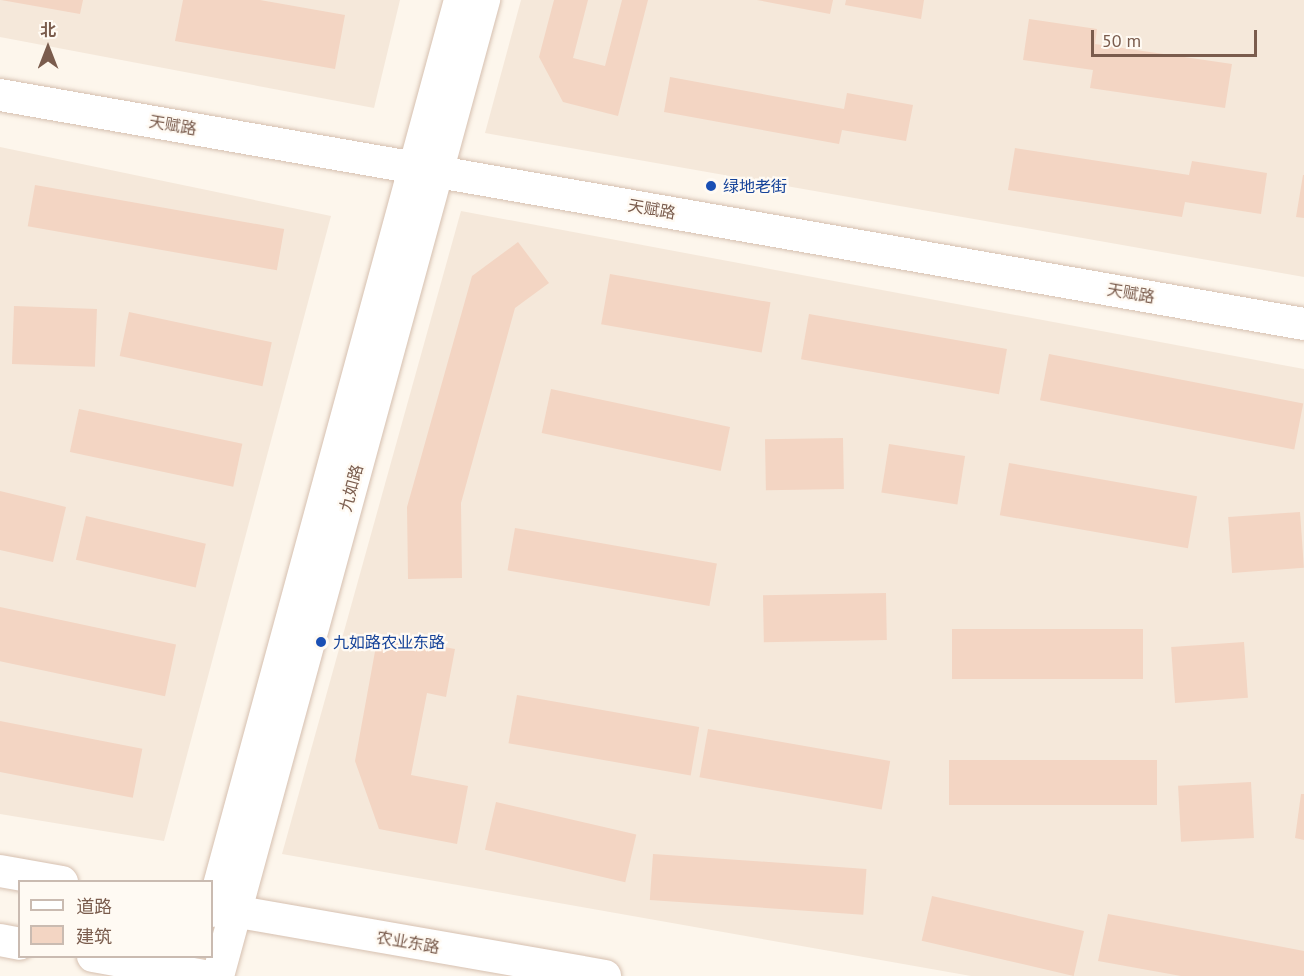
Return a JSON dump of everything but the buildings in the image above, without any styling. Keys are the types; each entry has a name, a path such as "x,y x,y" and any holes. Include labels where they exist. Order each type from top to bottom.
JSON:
{"street":[{"name":"九如路","path":"426,170 460,0"},
{"name":"九如路","path":"213,929 426,170 484,0"},
{"name":"天赋路","path":"0,95 1304,324"},
{"path":"0,871 51,880"},
{"name":"农业东路","path":"218,910 605,976"},
{"path":"0,940 18,944"},
{"path":"100,958 202,972"}],"shaded area":[{"path":"0,0 400,0 374,108 0,37"},
{"path":"521,0 1304,0 1304,277 485,133"},
{"path":"0,147 331,216 164,841 0,814"},
{"path":"461,211 1304,369 1304,976 971,976 282,854"}],"place":[{"name":"绿地老街","path":"711,186"},
{"name":"九如路农业东路","path":"321,642"}]}
